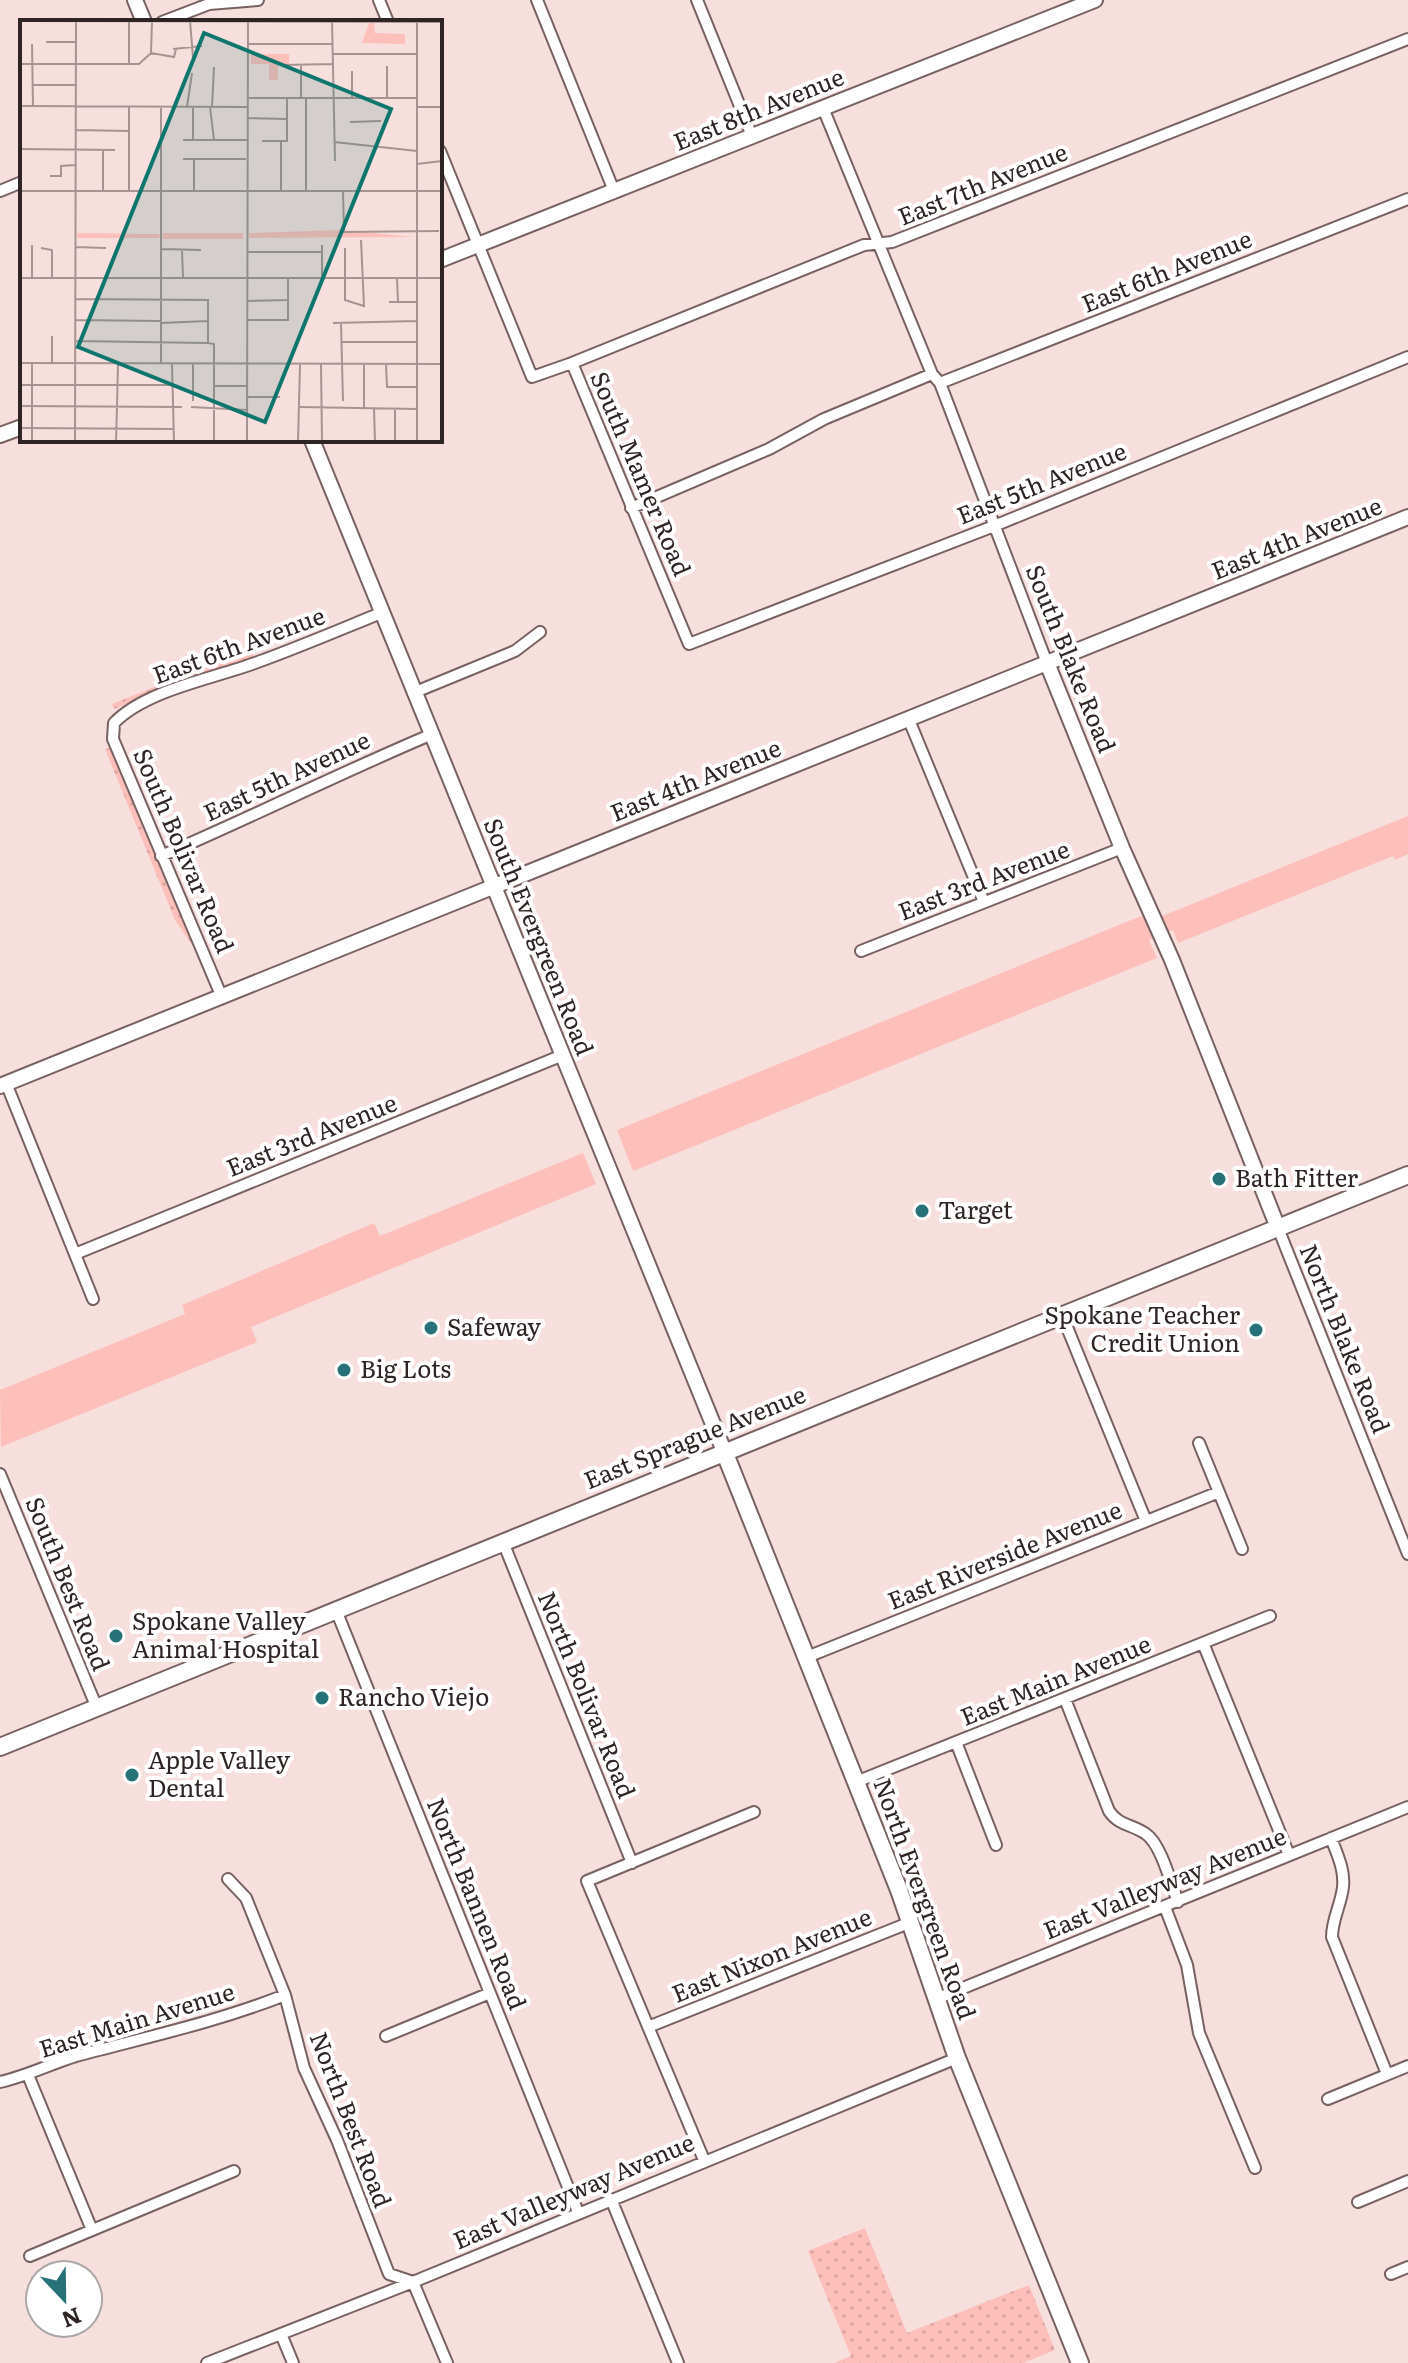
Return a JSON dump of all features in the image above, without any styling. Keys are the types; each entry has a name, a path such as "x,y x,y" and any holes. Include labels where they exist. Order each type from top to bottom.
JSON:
{"main road":[{"name":"East Sprague Avenue","path":"0,1747 1408,1175"},
{"name":"North Evergreen Road","path":"724,1451 911,1922 957,2058 1080,2363"}],"street":[{"path":"135,0 143,20"},
{"path":"167,20 209,4 258,0"},
{"path":"379,0 387,20"},
{"path":"537,0 614,191"},
{"path":"697,0 752,136"},
{"name":"East 8th Avenue","path":"442,259 1095,0"},
{"name":"East 7th Avenue","path":"572,363 864,245 892,242 1408,39"},
{"name":"South Blake Road","path":"823,108 932,374 940,383 1047,663 1122,848 1172,960 1278,1228"},
{"name":"South Mamer Road","path":"442,156 532,377 572,363 689,644"},
{"path":"0,191 20,183"},
{"name":"East 6th Avenue","path":"940,383 1408,199"},
{"name":"East 5th Avenue","path":"689,644 994,526 1408,357"},
{"path":"631,508 769,449 824,419 932,374"},
{"path":"0,435 20,428"},
{"name":"South Evergreen Road","path":"313,442 724,1451"},
{"name":"East 4th Avenue","path":"3,1085 1408,517"},
{"name":"East 6th Avenue","path":"114,723 127,710 182,687 255,663 381,613"},
{"path":"413,693 515,651 540,632"},
{"path":"909,720 984,902"},
{"name":"South Bolivar Road","path":"114,723 113,739 221,995"},
{"name":"East 5th Avenue","path":"161,856 243,821 332,776 430,735"},
{"name":"East 3rd Avenue","path":"861,951 1122,848"},
{"name":"East 3rd Avenue","path":"75,1254 563,1055"},
{"path":"3,1085 93,1299"},
{"name":"North Blake Road","path":"1278,1228 1408,1554"},
{"path":"1062,1315 1146,1521"},
{"path":"1199,1443 1242,1549"},
{"name":"South Best Road","path":"0,1474 97,1708"},
{"name":"East Riverside Avenue","path":"807,1657 1219,1492"},
{"name":"North Bolivar Road","path":"503,1542 632,1863"},
{"name":"North Bannen Road","path":"336,1610 578,2212"},
{"name":"East Main Avenue","path":"856,1782 1270,1616"},
{"path":"1203,1643 1289,1855"},
{"path":"1065,1699 1109,1811 1123,1825 1141,1831 1154,1843 1178,1902"},
{"path":"956,1742 996,1845"},
{"name":"East Valleyway Avenue","path":"936,1999 1408,1807"},
{"path":"704,2160 587,1881 754,1812"},
{"path":"1331,1838 1342,1869 1343,1889 1332,1922 1332,1937 1387,2074"},
{"name":"North Best Road","path":"228,1879 246,1898 285,1995 304,2068 337,2140 389,2274 413,2282"},
{"path":"1165,1907 1187,1965 1199,2033 1243,2146 1255,2168"},
{"name":"East Nixon Avenue","path":"648,2027 911,1922"},
{"path":"386,2036 490,1993"},
{"name":"East Main Avenue","path":"0,2082 28,2075 66,2059 230,2015 285,1995"},
{"name":"East Valleyway Avenue","path":"207,2363 413,2282 957,2058"},
{"path":"1328,2099 1408,2066"},
{"path":"28,2075 92,2230"},
{"path":"30,2256 234,2171"},
{"path":"1358,2202 1408,2181"},
{"path":"611,2199 678,2363"},
{"path":"1391,2274 1408,2267"},
{"path":"413,2282 447,2363"},
{"path":"281,2334 293,2363"}],"shaded area":[{"path":"251,648 255,659 114,709 112,704"},
{"path":"112,747 165,878 199,950 175,920 105,749"},
{"path":"1408,816 1408,854 1395,860 1393,856 1178,943 1173,930 1167,932 1160,917"},
{"path":"1146,914 1155,937 1149,940 1157,958 633,1171 617,1130"},
{"path":"583,1153 596,1184 251,1327 257,1342 1,1447 0,1390 185,1314 182,1305 374,1223 380,1236"},
{"path":"865,2228 907,2333 1029,2285 1055,2350 1023,2363 834,2363 851,2356 808,2251"}],"place":[{"name":"Bath Fitter","path":"1219,1179"},
{"name":"Target","path":"922,1211"},
{"name":"Safeway","path":"431,1328"},
{"name":"Spokane Teacher Credit Union","path":"1256,1330"},
{"name":"Big Lots","path":"344,1370"},
{"name":"Spokane Valley Animal Hospital","path":"116,1636"},
{"name":"Rancho Viejo","path":"322,1698"},
{"name":"Apple Valley Dental","path":"132,1775"}]}
